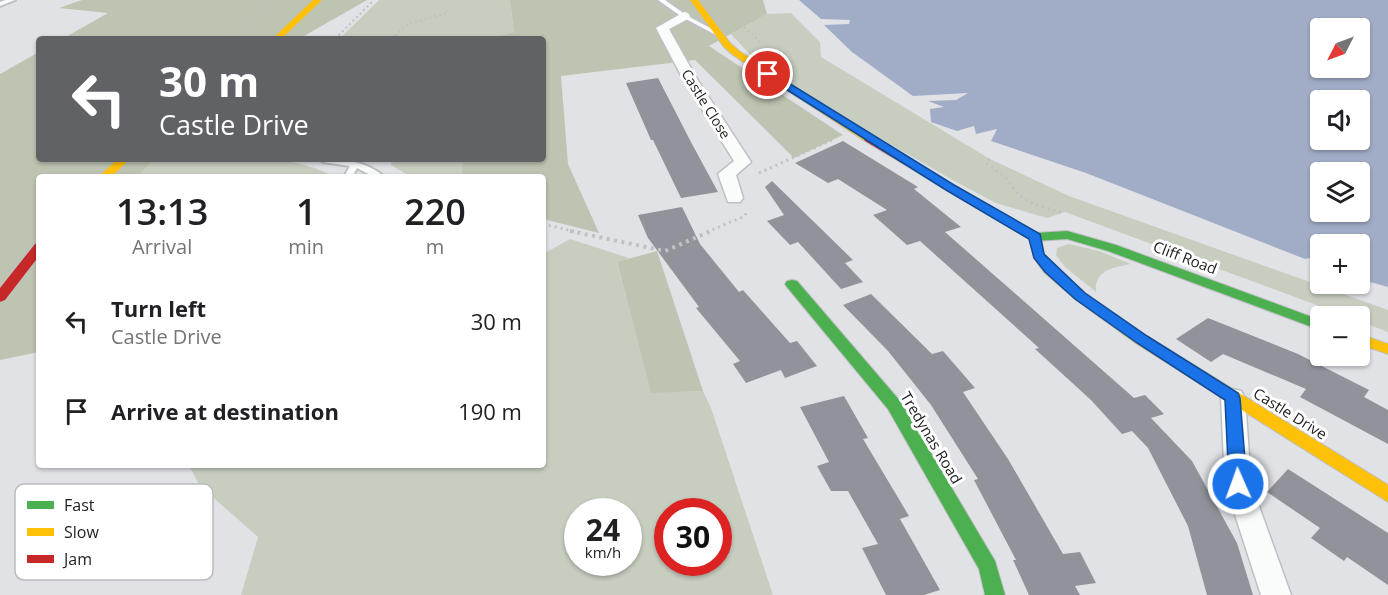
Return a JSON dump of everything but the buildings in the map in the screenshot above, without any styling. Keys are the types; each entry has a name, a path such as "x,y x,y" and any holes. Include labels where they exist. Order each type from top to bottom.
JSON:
{"street":[{"path":"279,36 318,0"},
{"path":"694,0 736,54 855,130 1035,237"},
{"name":"Castle Close","path":"684,16 662,28 690,79 743,162 727,174 740,198"},
{"path":"108,174 122,162"},
{"name":"Cliff Road","path":"1035,237 1067,235 1112,248 1310,321"},
{"name":"Castle Drive","path":"1035,237 1038,255 1049,269 1080,296 1142,340 1388,494"},
{"path":"0,297 36,251"},
{"name":"Tredynas Road","path":"792,284 894,405 988,567 995,595"},
{"path":"1370,343 1388,349"},
{"path":"1233,398 1238,484 1276,595"}],"lane":[{"path":"0,4 12,0"},
{"path":"661,0 684,16 719,34"},
{"path":"342,162 355,164 375,174"},
{"path":"350,174 355,164"}],"path":[{"path":"236,36 274,0"},
{"path":"338,36 374,0"},
{"path":"392,36 404,27 447,13 447,10"},
{"path":"754,176 855,130"},
{"path":"546,225 665,251 745,216 748,209 740,198"}],"shaded area":[{"path":"379,0 510,0 514,32 497,36 342,36"},
{"path":"791,13 820,42 821,57 990,159 1069,196 1310,282 1310,294 1343,294 1388,310 1388,332 1370,325 1370,306 1319,306 1065,212 1047,218 996,203 768,74 731,34 767,14"},
{"path":"152,162 293,162 328,174 140,174"},
{"path":"392,162 463,162 461,174 406,174 391,165"},
{"path":"570,239 629,258 617,263 651,392 703,391 711,408 773,595 241,595 258,537 213,497 213,484 198,484 190,468 546,468 546,252"},
{"path":"1069,244 1099,251 1131,264 1112,268 1102,274 1096,285 1096,292 1065,267 1056,255 1057,248"}],"green space":[{"path":"82,0 367,0 304,36 67,36 108,13 59,8"},
{"path":"510,0 763,0 767,14 709,46 843,135 794,158 695,60 561,76 568,164 599,233 546,220 546,174 461,174 463,162 546,162 546,36 497,36 514,32"},
{"path":"36,54 36,162 152,162 140,174 36,174 36,353 0,360 0,74"},
{"path":"657,251 703,391 651,393 617,262"}],"water":[{"path":"799,0 1388,0 1388,287 1370,282 1370,234 1310,234 1310,258 1305,259 1086,173 991,141 997,129 976,134 974,126 957,131 931,122 930,109 944,107 928,101 956,100 968,93 913,96 852,52 824,25 849,24 850,20 821,19"}],"traffic: fast":[{"path":"1035,237 1067,235 1112,248 1310,321"},
{"path":"792,284 894,405 988,567 995,595"}],"traffic: slow":[{"path":"279,36 318,0"},
{"path":"694,0 727,45 736,53 869,139"},
{"path":"108,174 122,162"},
{"path":"1035,237 1038,255 1049,269 1080,296 1142,340 1388,494"},
{"path":"1370,343 1388,349"}],"traffic: jam":[{"path":"869,139 1035,237"},
{"path":"0,297 36,251"}],"route":[{"path":"768,74 855,130 1035,237 1038,255 1049,269 1080,296 1142,340 1233,398 1238,484"}]}
